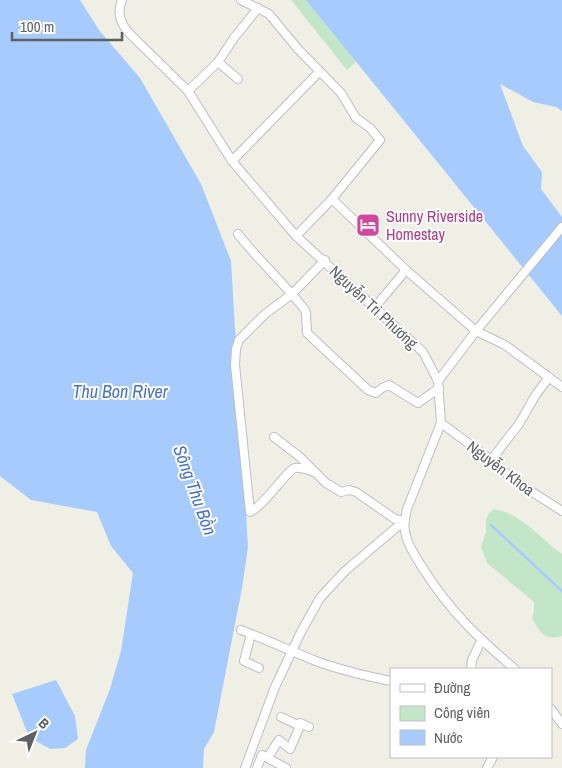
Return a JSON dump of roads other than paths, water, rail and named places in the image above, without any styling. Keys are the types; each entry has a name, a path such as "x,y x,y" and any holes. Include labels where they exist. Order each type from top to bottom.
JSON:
{"street":[{"name":"Nguyễn Tri Phương","path":"122,0 119,13 121,23 188,91 232,161 296,236 325,260 423,352 438,384 441,423 407,509 404,521 405,534 410,548 450,608 480,641 514,668"},
{"path":"241,0 269,14 319,72 341,93 356,118 370,128 380,140 332,199 296,236"},
{"path":"188,91 218,62 258,8"},
{"path":"218,62 238,79"},
{"path":"232,161 319,72"},
{"path":"332,199 406,270 476,331 505,345 562,386"},
{"path":"238,234 256,257 277,276 306,313 307,333 371,392 376,393 389,385 418,403 438,384 476,331 562,226"},
{"path":"314,472 297,468 290,470 281,484 260,506 250,512 242,425 235,380 236,348 239,340 264,314 292,294 325,260"},
{"path":"375,307 406,270"},
{"path":"492,460 519,424 535,396 549,377"},
{"name":"Nguyễn Khoa","path":"441,423 492,460 515,481 562,511"},
{"path":"274,438 300,457 326,483 341,492 349,490 356,492 395,519 404,521"},
{"path":"245,768 276,688 320,598 345,571 404,521"},
{"path":"241,630 316,661 363,676 390,681"},
{"path":"251,634 244,660 259,668"},
{"path":"471,668 472,660 480,641"},
{"path":"552,710 562,724"},
{"path":"281,717 300,726"},
{"path":"268,757 279,740 290,750 300,723 309,727"},
{"path":"257,768 262,755 286,768"}],"water":[{"name":"Thu Bon River","path":"0,0 80,0 99,30 140,78 201,184 231,261 248,547 242,588 214,732 204,749 203,768 85,768 86,750 110,689 121,651 133,573 111,546 97,512 31,500 0,476"},
{"path":"306,0 562,0 562,111 556,107 533,102 500,84 523,146 542,172 541,189 562,217 562,316"},
{"path":"56,680 75,716 78,739 65,748 50,749 29,737 12,694"}],"waterway":[{"path":"491,525 562,591"}],"place":[{"name":"Sunny Riverside Homestay","path":"368,225"}],"water label":[{"name":"Sông Thu Bồn","path":"195,490"}]}
